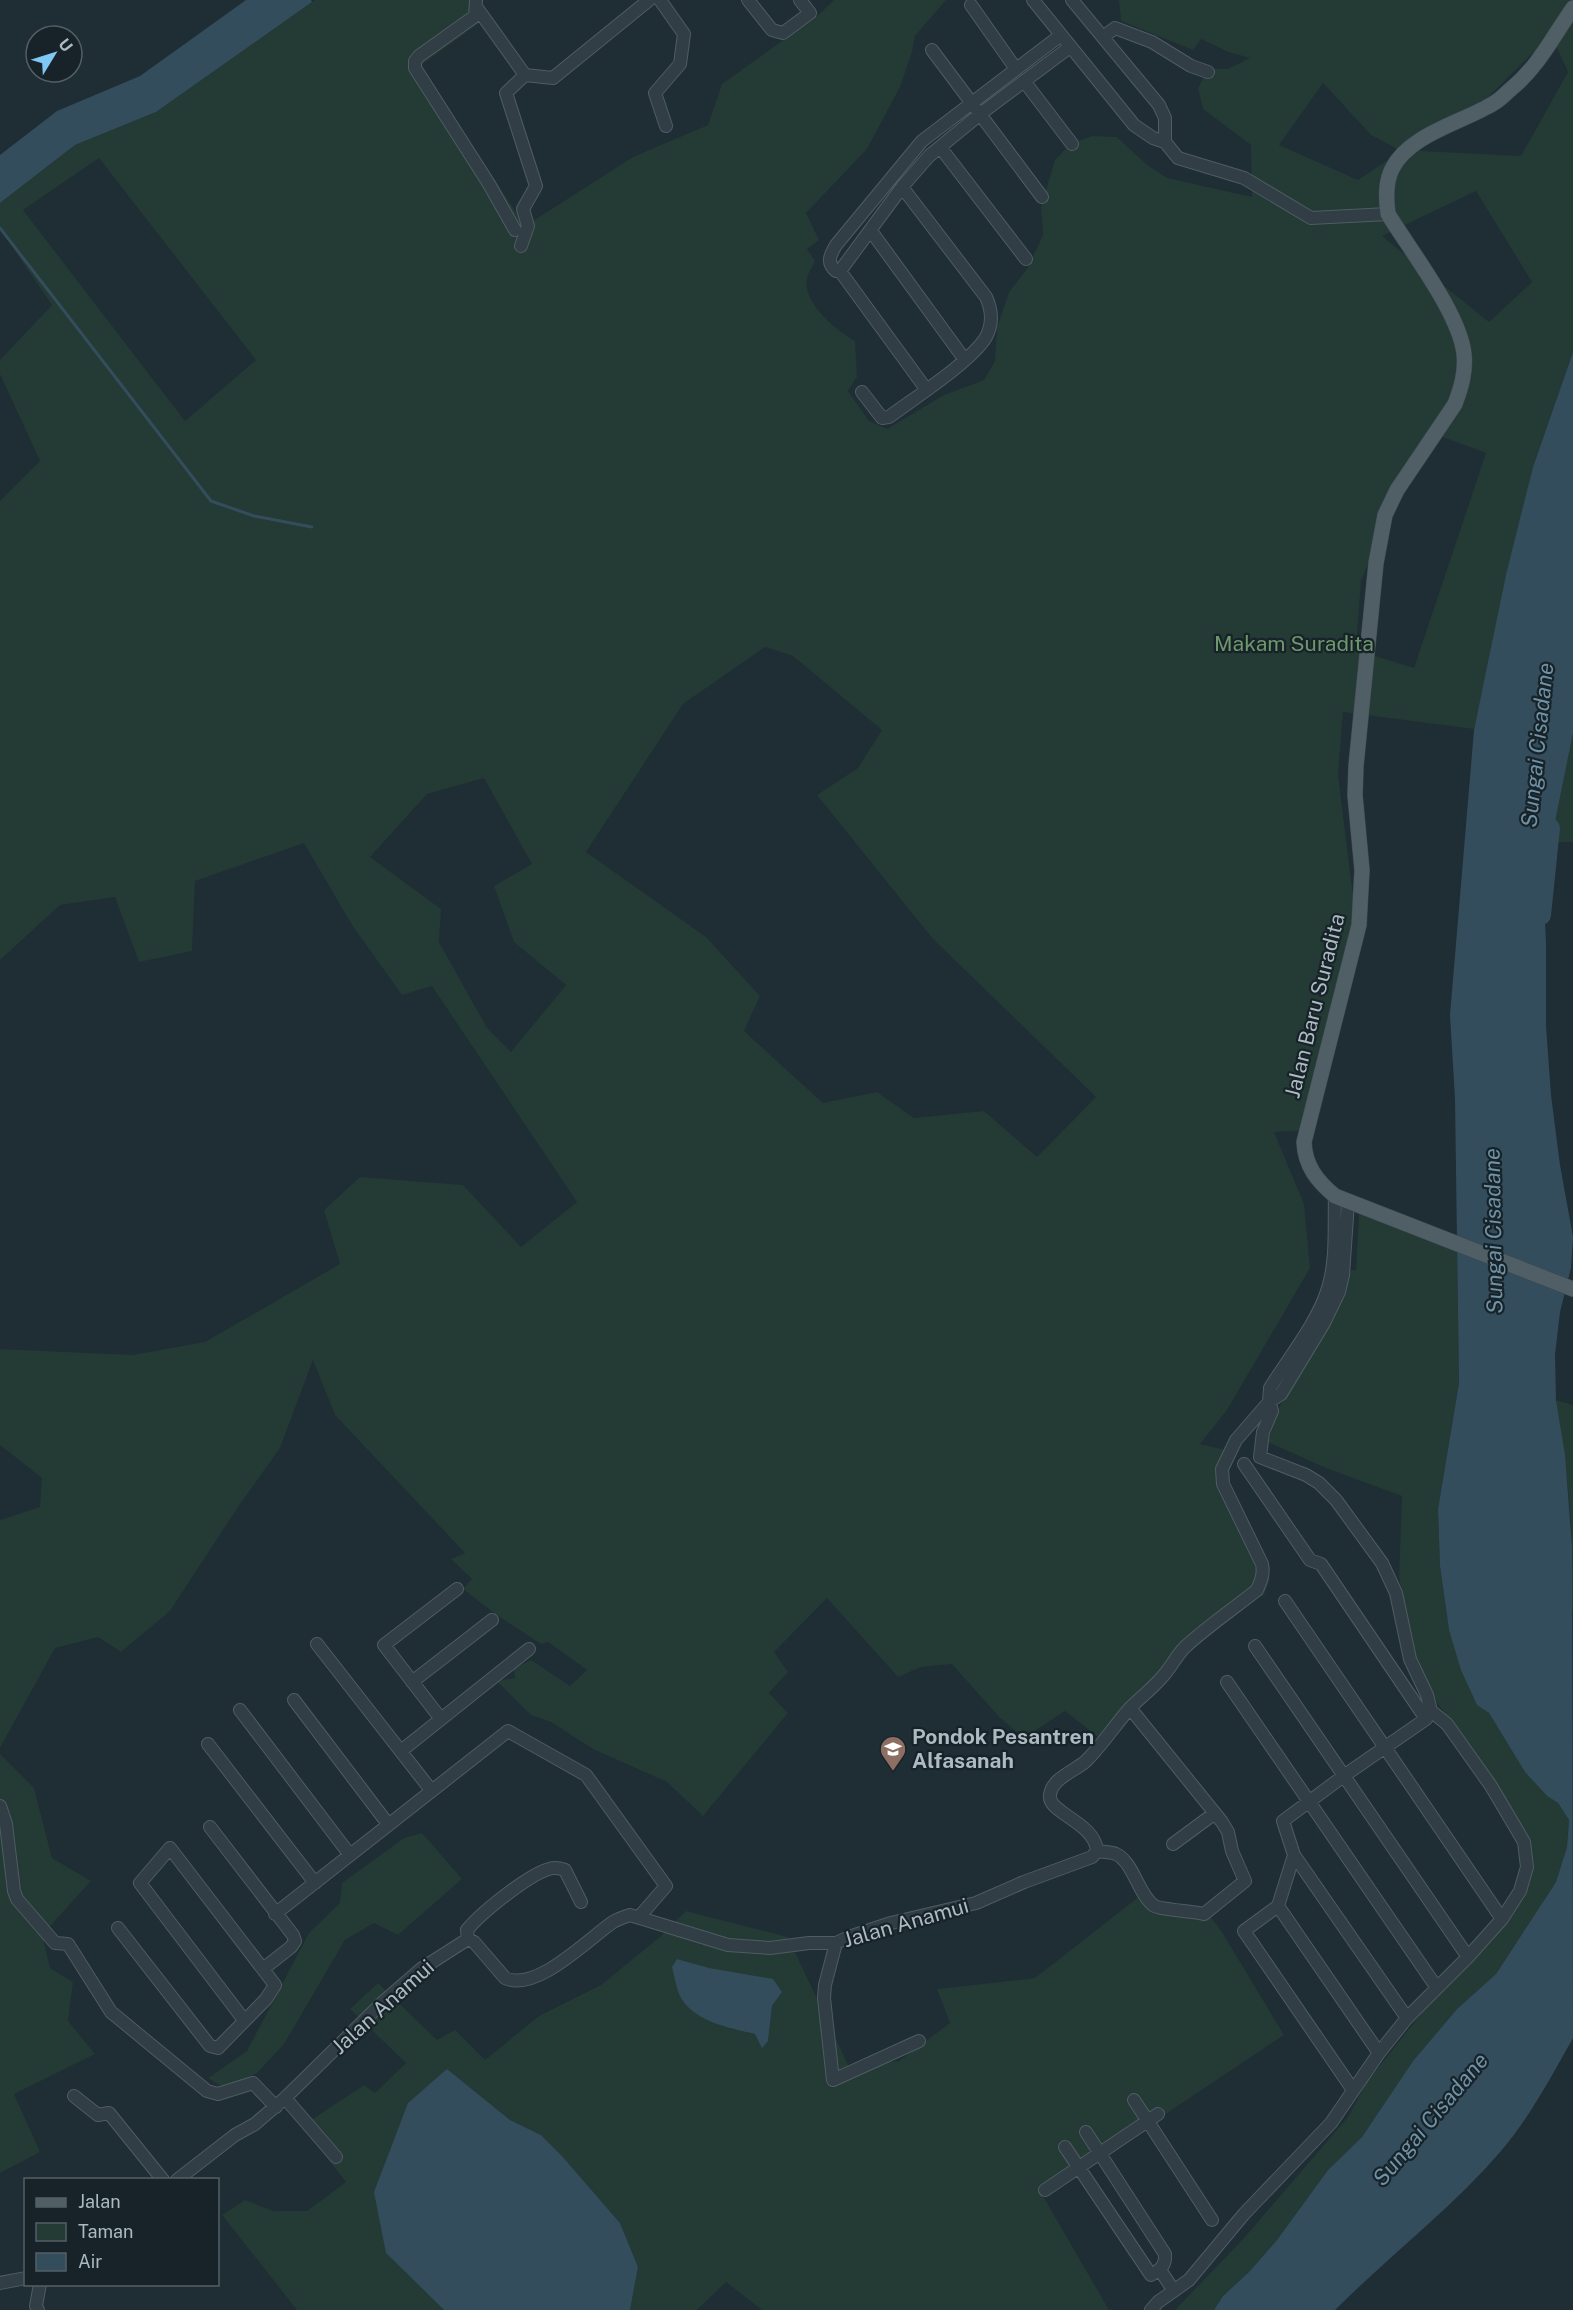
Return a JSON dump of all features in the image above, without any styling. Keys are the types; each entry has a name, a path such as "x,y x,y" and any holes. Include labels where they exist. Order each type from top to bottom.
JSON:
{"main road":[{"path":"1388,214 1386,198 1389,176 1400,156 1434,132 1495,102 1527,75 1573,8"},
{"name":"Jalan Baru Suradita","path":"1388,214 1451,313 1462,343 1464,373 1455,404 1390,502 1379,541 1356,766 1355,795 1362,870 1359,925 1304,1142 1310,1169 1321,1185 1347,1201 1573,1289"}],"street":[{"path":"521,246 528,226 523,209 536,186 506,93 525,75 553,78 649,0"},
{"path":"660,0 684,34 680,64 655,93 666,126"},
{"path":"748,0 772,30 783,33 810,12 800,0"},
{"path":"1032,0 1134,125 1153,138 1165,142 1178,158 1244,178 1311,218 1388,214"},
{"path":"1072,0 1159,105 1165,118 1165,142"},
{"path":"477,4 525,75"},
{"path":"477,4 475,16 419,56 415,61 415,68 489,184 515,230"},
{"path":"971,5 1016,69"},
{"path":"1102,37 1115,28 1152,42 1191,66 1208,72"},
{"path":"926,388 840,271 836,272 829,263 830,254 915,149 971,103 1060,36"},
{"path":"840,271 902,187 940,147 1070,47"},
{"path":"932,50 1042,197"},
{"path":"1024,81 1072,144"},
{"path":"940,147 1026,259"},
{"path":"862,392 876,412 885,418 965,360 986,337 990,321 990,306 986,297 902,187"},
{"path":"871,231 965,360"},
{"path":"1347,1201 1328,1289 1316,1316 1270,1388 1269,1402 1272,1411 1263,1432 1260,1457 1306,1475 1319,1483 1336,1500 1382,1563 1396,1593 1410,1659 1427,1695 1429,1715"},
{"path":"1130,1708 1228,1832 1234,1857 1245,1878 1243,1883 1204,1914 1153,1905 1145,1896 1126,1863 1116,1854 1097,1851 1096,1843 1087,1829 1055,1807 1051,1802 1050,1794 1054,1786 1085,1761 1130,1708 1163,1677 1184,1648 1257,1590 1263,1571 1262,1564 1223,1484 1222,1469 1236,1440 1269,1402"},
{"path":"1151,2310 1158,2302 1189,2280 1244,2214 1331,2123 1379,2053 1407,2018 1468,1957 1502,1918 1520,1891 1527,1867 1524,1842 1491,1786 1447,1724 1429,1715 1321,1564 1310,1560 1244,1464"},
{"path":"441,1719 384,1645 457,1589"},
{"path":"1285,1600 1502,1918"},
{"path":"412,1682 492,1620"},
{"path":"317,1644 431,1790"},
{"path":"1255,1646 1468,1957"},
{"path":"401,1751 529,1649"},
{"path":"1227,1682 1437,1988"},
{"path":"294,1700 388,1824"},
{"path":"240,1710 350,1855"},
{"path":"1407,2018 1294,1855 1283,1821 1429,1715"},
{"path":"275,1914 508,1731 586,1775 666,1886 640,1916 630,1915 614,1921 576,1953 526,1982 512,1982 505,1978 474,1942 468,1939 467,1930 477,1917 520,1885 543,1871 555,1867 565,1870 581,1902"},
{"path":"208,1744 315,1883"},
{"path":"0,1806 6,1824 14,1892 17,1899 55,1942 68,1944 111,2013 207,2091 218,2094 253,2083 280,2103 336,2157"},
{"path":"1173,1844 1215,1813"},
{"path":"210,1827 293,1935 295,1941 291,1947 263,1969"},
{"path":"118,1928 210,2046 218,2048 266,1999 275,1985 170,1848 140,1883 244,2020"},
{"name":"Jalan Anamui","path":"640,1916 728,1945 770,1948 809,1942 836,1943 891,1923 976,1903 1092,1857 1097,1851"},
{"path":"1294,1855 1278,1906 1244,1932 1353,2090"},
{"path":"1278,1906 1379,2053"},
{"name":"Jalan Anamui","path":"180,2178 280,2103 383,2002 421,1970 468,1939"},
{"path":"836,1943 824,1998 833,2080 919,2041"},
{"path":"74,2096 98,2115 109,2114 161,2178"},
{"path":"1134,2100 1153,2118 1212,2220"},
{"path":"1045,2190 1153,2118"},
{"path":"1065,2147 1151,2275 1160,2270 1166,2262 1165,2254 1086,2132"},
{"path":"1160,2270 1174,2291"},
{"path":"0,2283 24,2278"},
{"path":"38,2310 36,2306 40,2286"}],"green space":[{"name":"Makam Suradita","path":"315,0 473,0 486,18 420,66 525,226 633,157 708,125 722,84 817,16 834,0 946,0 915,36 900,87 867,149 806,213 819,240 807,249 815,261 807,279 810,298 831,324 855,341 857,377 848,391 869,421 887,429 944,395 984,380 995,361 997,328 1009,292 1027,269 1043,235 1041,207 1055,160 1070,144 1092,136 1117,137 1146,164 1167,178 1252,197 1251,145 1203,109 1198,88 1208,69 1228,69 1250,58 1228,52 1201,39 1193,50 1121,21 1119,0 1573,0 1573,352 1533,467 1474,729 1343,712 1338,775 1359,944 1311,1130 1274,1132 1304,1204 1310,1268 1227,1410 1200,1444 1225,1450 1221,1475 1267,1566 1270,1579 1264,1595 1211,1620 1179,1649 1099,1738 1065,1711 1024,1738 999,1717 952,1664 921,1667 898,1677 827,1598 774,1652 788,1672 769,1693 788,1713 703,1816 667,1782 593,1749 551,1722 531,1715 497,1681 515,1678 514,1668 531,1660 570,1686 587,1670 548,1642 541,1644 498,1616 463,1589 472,1579 451,1559 465,1553 335,1415 313,1360 280,1448 238,1507 170,1611 121,1652 98,1637 55,1648 0,1748 0,1520 40,1507 42,1478 0,1445 0,1349 132,1355 205,1342 340,1264 324,1210 360,1177 463,1185 521,1247 577,1202 432,986 402,995 352,925 304,843 195,881 192,951 139,962 115,897 60,905 0,960 0,501 40,461 0,374 0,360 52,305 0,229 0,203 75,145 156,112","holes":["1551,35 1568,72 1521,156 1402,150 1474,111","1323,83 1371,135 1401,151 1358,180 1279,145","99,158 256,360 185,421 23,210","1476,191 1532,282 1489,322 1382,236","1440,436 1486,453 1414,668 1356,650 1361,581 1390,511","765,647 793,656 882,730 858,768 817,795 932,938 1096,1097 1037,1157 984,1111 914,1118 877,1092 823,1103 744,1031 760,996 706,937 586,852 683,704","484,778 532,864 494,886 514,942 566,985 511,1052 487,1028 439,942 441,909 370,857 427,794"]},
{"path":"1573,733 1573,842 1549,842"},
{"path":"1359,1214 1457,1244 1459,1383 1438,1509 1440,1566 1449,1630 1477,1704 1489,1713 1525,1772 1547,1796 1558,1803 1569,1820 1567,1847 1556,1882 1496,1974 1457,2009 1413,2061 1362,2137 1328,2170 1277,2240 1249,2272 1223,2296 1214,2310 1175,2310 1244,2238 1348,2117 1367,2082 1432,2000 1494,1939 1523,1899 1532,1865 1456,1727 1437,1703 1414,1650 1399,1577 1402,1496 1326,1468 1268,1442 1278,1409 1333,1309 1347,1271 1356,1270"},
{"path":"1556,1400 1573,1405 1573,1614 1570,1508"},
{"path":"0,1754 34,1788 52,1858 91,1881 42,1935 50,1968 73,1982 68,2021 95,2054 14,2094 40,2152 0,2173"},
{"path":"422,1833 462,1879 398,1935 374,1923 345,1940 284,2044 257,2073 225,2089 208,2078 247,2051 309,1933 340,1903 342,1883 404,1838"},
{"path":"1145,1892 1158,1911 1207,1912 1222,1932 1284,2035 1043,2196 1109,2310 762,2310 726,2282 697,2310 630,2310 638,2267 620,2223 541,2135 510,2120 447,2069 386,2253 444,2310 297,2310 222,2215 245,2200 273,2211 307,2211 346,2182 302,2126 364,2085 375,2093 406,2063 350,2009 378,1983 437,2040 455,2030 485,2060 539,2016 601,1985 661,1936 686,1911 788,1937 848,2065 899,2061 950,2023 937,1989 1035,1978","holes":["678,1959 782,1992 772,2006 768,2041 755,2034 732,2029"]}],"water":[{"path":"246,0 311,0 312,2 156,112 75,145 0,203 0,155 57,111 140,76"},
{"path":"1573,352 1573,733 1543,880 1546,1026 1551,1095 1560,1165 1573,1237 1571,1268 1560,1312 1555,1355 1556,1400 1565,1455 1572,1546 1573,2038 1531,2111 1501,2151 1462,2193 1335,2310 1214,2310 1223,2296 1249,2272 1277,2240 1328,2170 1362,2137 1413,2061 1457,2009 1496,1974 1556,1882 1567,1847 1569,1820 1558,1803 1547,1796 1525,1772 1489,1713 1477,1705 1461,1670 1449,1630 1440,1566 1438,1509 1459,1383 1455,1099 1450,1015 1474,730 1506,575 1533,467"},
{"path":"677,1959 709,1968 773,1979 782,1992 772,2006 768,2041 762,2048 755,2034 712,2022 692,2011 679,1994 672,1967"},
{"path":"447,2069 510,2120 541,2135 620,2223 638,2267 630,2310 444,2310 386,2253 374,2192 408,2103"}],"waterway":[{"path":"0,228 211,501 254,516 312,527"},
{"name":"Sungai Cisadane","path":"1541,915 1550,828"}],"place":[{"name":"Pondok Pesantren Alfasanah","path":"893,1772"}]}
